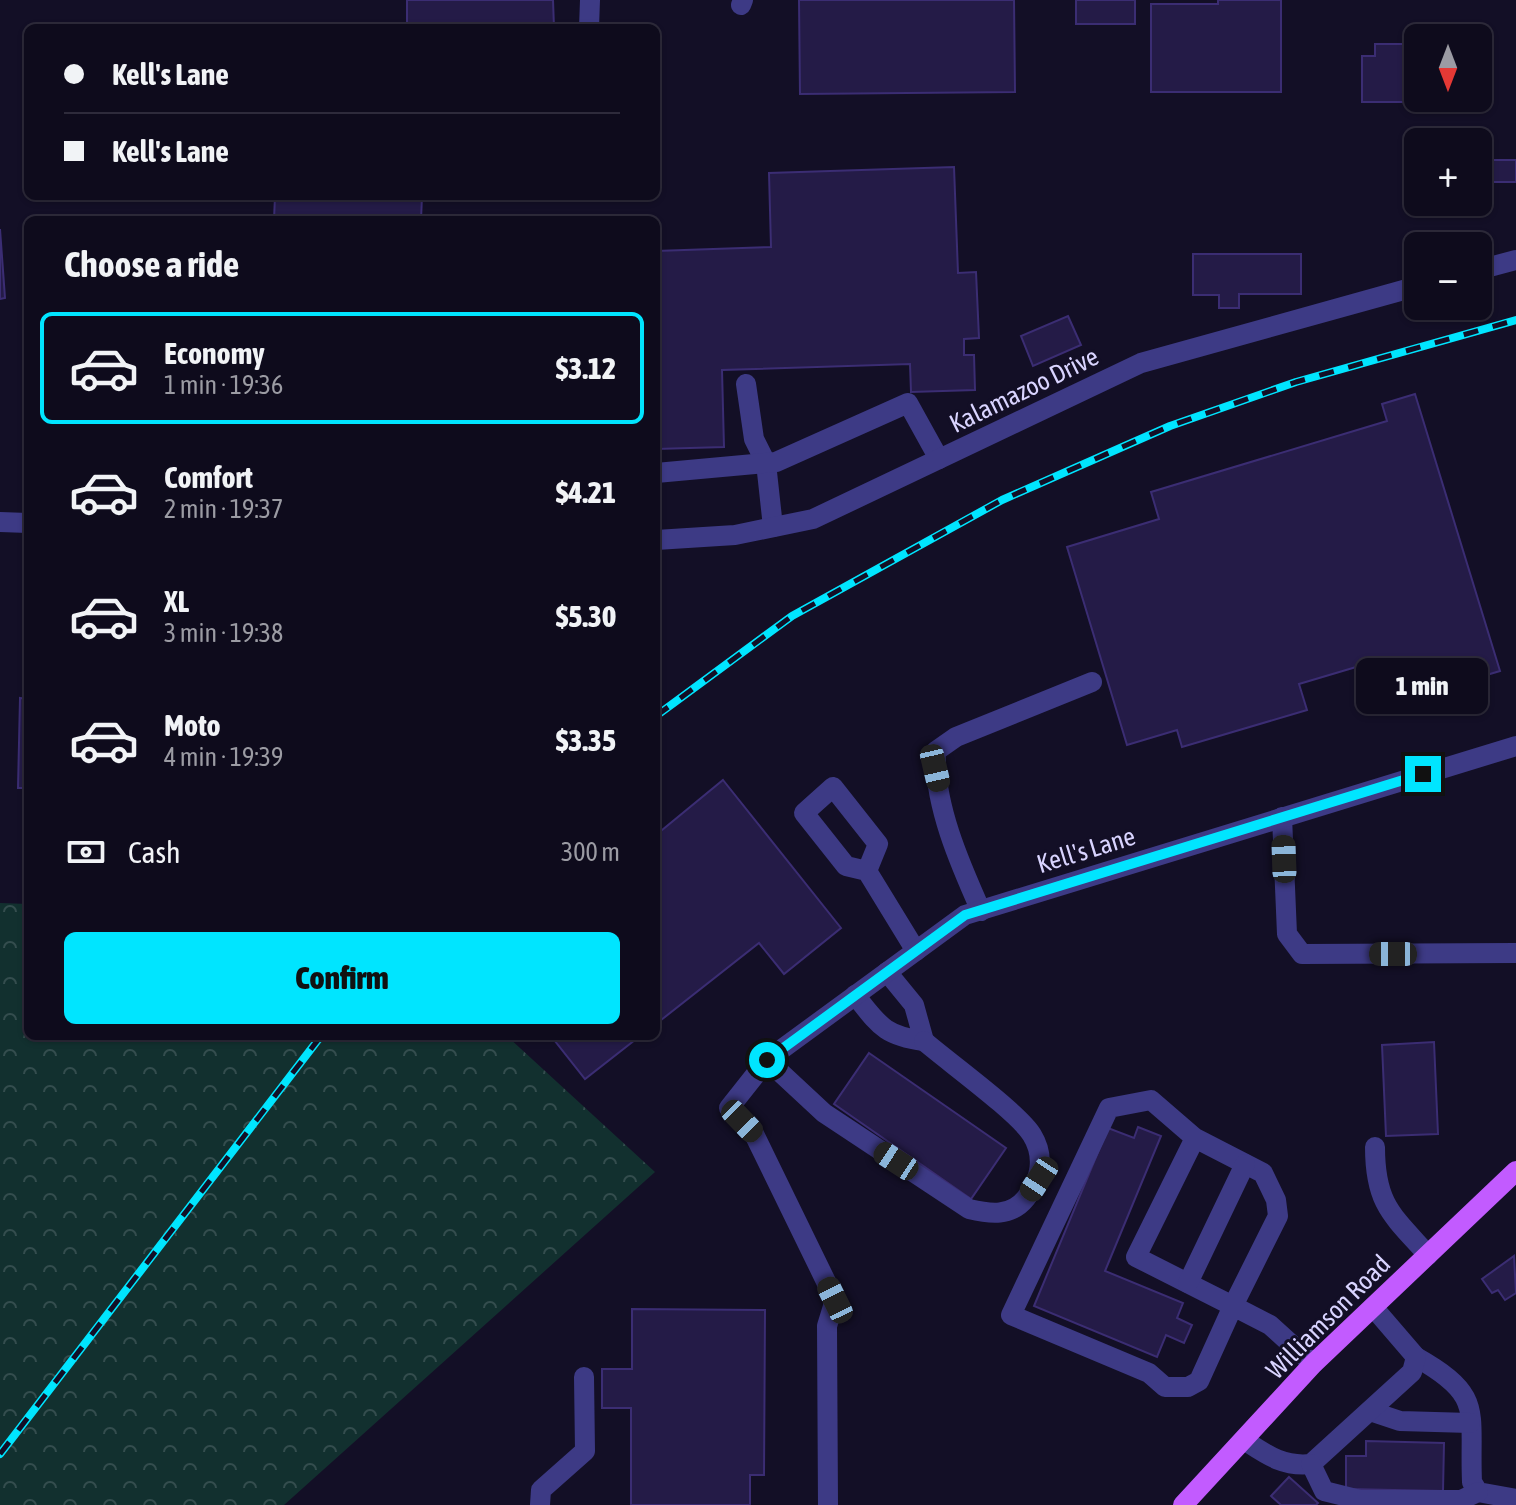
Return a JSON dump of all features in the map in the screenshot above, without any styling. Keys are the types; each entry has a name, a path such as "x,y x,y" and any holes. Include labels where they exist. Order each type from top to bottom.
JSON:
{"main road":[{"name":"Williamson Road","path":"1183,1505 1313,1364 1516,1171"}],"street":[{"path":"589,24 590,0"},
{"path":"1492,266 1516,260"},
{"name":"Kalamazoo Drive","path":"660,540 735,535 813,519 1141,363 1404,290"},
{"path":"746,384 754,439 766,463 773,527"},
{"path":"660,473 766,463 908,403 939,459"},
{"path":"0,522 24,523"},
{"path":"981,911 946,814 935,768 936,751 956,737 1092,682"},
{"name":"Kell's Lane","path":"828,1505 827,1326 835,1300 754,1134 729,1108 767,1060 965,915 1516,746"},
{"path":"1282,817 1287,934 1302,954 1516,953"},
{"path":"867,871 916,951"},
{"path":"887,972 914,1005 924,1041"},
{"path":"767,1060 824,1113 969,1209 989,1213 1010,1211 1024,1201 1039,1179 1040,1157 1032,1134 924,1041 899,1037 882,1029 855,995"},
{"path":"1151,1100 1195,1138 1245,1164 1263,1173 1276,1200 1278,1216 1199,1381 1188,1387 1165,1387 1149,1373 1011,1315 1109,1108 1151,1100"},
{"path":"1195,1138 1136,1257 1270,1325 1313,1364"},
{"path":"1375,1147 1375,1173 1381,1201 1428,1255"},
{"path":"1188,1283 1245,1164"},
{"path":"1373,1307 1416,1357 1462,1388 1469,1398 1472,1482 1478,1492"},
{"path":"1244,1440 1277,1461 1293,1466 1311,1464 1412,1372 1416,1357"},
{"path":"540,1505 541,1490 585,1451 584,1377"},
{"path":"1370,1411 1400,1421 1470,1423"},
{"path":"1311,1464 1324,1491 1344,1497 1461,1500 1478,1492 1516,1499"}],"green space":[{"path":"0,903 24,904 24,1040 511,1040 655,1172 284,1505 0,1505"}],"building":[{"path":"407,0 553,0 554,24 407,24"},
{"path":"799,0 1014,0 1015,92 800,94"},
{"path":"1076,0 1135,0 1135,24 1076,24"},
{"path":"1218,0 1281,0 1281,92 1151,92 1151,4 1218,4"},
{"path":"1375,44 1404,44 1404,102 1362,102 1362,56 1375,56"},
{"path":"1492,160 1516,160 1516,182 1492,182"},
{"path":"954,167 958,273 976,272 979,338 964,339 964,355 974,355 975,390 911,392 910,364 722,370 724,447 660,449 660,251 771,247 769,173"},
{"path":"275,200 422,200 421,216 274,216"},
{"path":"0,229 5,298 0,299"},
{"path":"1193,254 1301,254 1301,294 1239,294 1239,308 1219,308 1219,295 1193,295"},
{"path":"1068,316 1081,345 1033,366 1021,336"},
{"path":"1415,394 1500,671 1463,682 1460,670 1392,691 1383,659 1299,684 1307,710 1182,747 1177,730 1127,745 1067,547 1159,519 1151,492 1387,421 1382,404"},
{"path":"20,698 24,698 24,788 18,788"},
{"path":"723,780 841,928 784,974 759,943 660,1021 660,832"},
{"path":"554,1040 635,1040 585,1079"},
{"path":"1434,1042 1438,1134 1386,1136 1382,1045"},
{"path":"869,1053 1006,1148 971,1199 834,1104"},
{"path":"1138,1127 1161,1136 1105,1271 1183,1303 1177,1318 1192,1325 1184,1343 1166,1335 1157,1357 1034,1306 1108,1128 1134,1138"},
{"path":"1514,1256 1516,1293 1505,1300 1498,1290 1492,1293 1482,1279"},
{"path":"632,1309 765,1310 764,1475 750,1475 750,1505 631,1505 631,1408 602,1408 602,1369 632,1369"},
{"path":"1366,1441 1444,1443 1443,1491 1346,1489 1346,1456 1366,1456"},
{"path":"1289,1477 1318,1503 1281,1505 1271,1496"}],"railway":[{"path":"660,713 792,616 1002,500 1170,426 1296,382 1516,320"},
{"path":"0,1454 318,1040"}],"route":[{"path":"767,1060 965,915 1423,774"}]}
